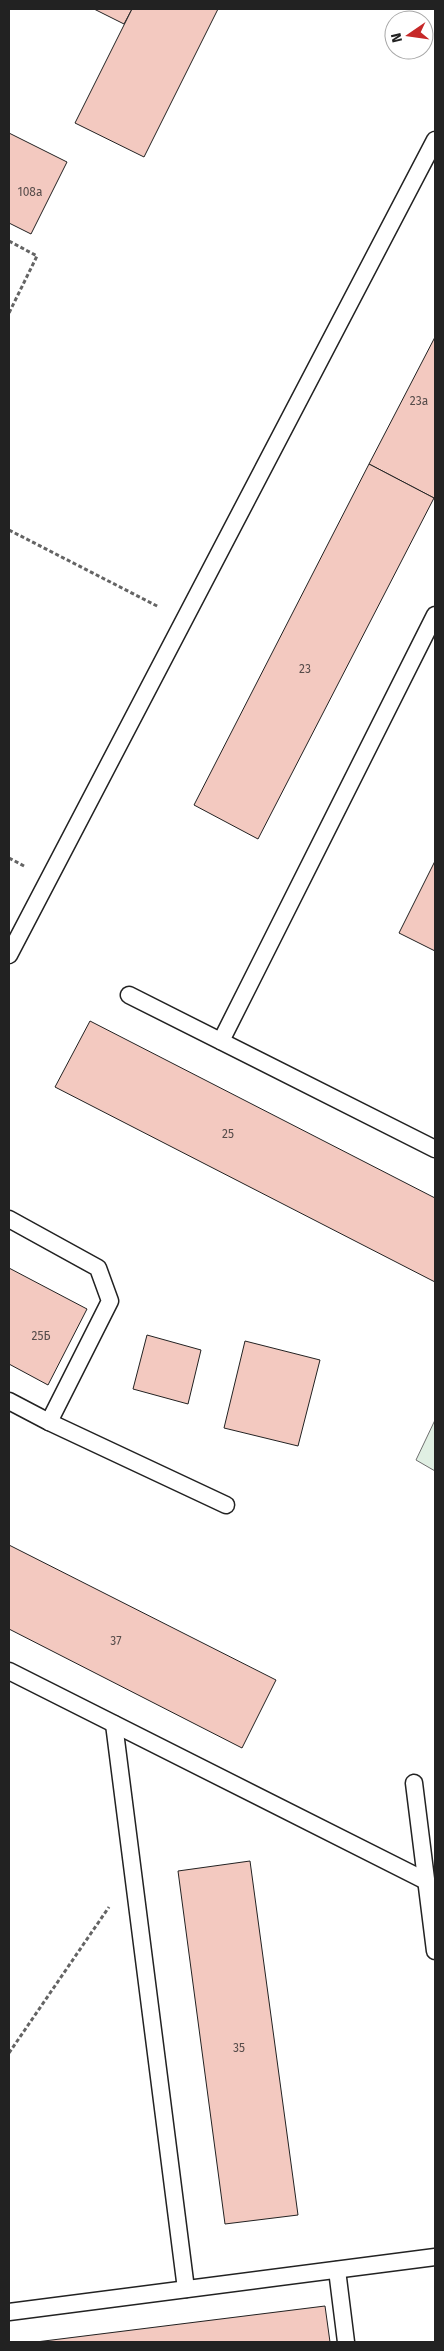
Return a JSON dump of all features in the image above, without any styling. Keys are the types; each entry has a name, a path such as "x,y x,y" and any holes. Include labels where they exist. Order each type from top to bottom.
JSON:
{"lane":[{"path":"9,955 435,140"},
{"path":"221,1041 435,616"},
{"path":"129,995 435,1149"},
{"path":"9,1219 98,1268 110,1301 49,1422"},
{"path":"9,1401 49,1422 226,1504"},
{"path":"9,1671 426,1881"},
{"path":"114,1724 186,2289"},
{"path":"414,1783 435,1951"},
{"path":"9,2312 435,2257"},
{"path":"337,2270 346,2342"}],"path":[{"path":"9,241 37,256 9,314"},
{"path":"9,530 185,620"},
{"path":"9,2053 133,1872"}],"green space":[{"path":"435,1420 435,1471 416,1460"}],"building":[{"path":"94,9 132,9 124,24"},
{"path":"132,9 218,9 144,157 75,123"},
{"path":"9,133 67,162 31,234 9,223"},
{"path":"435,337 435,497 434,498 369,464"},
{"path":"369,464 434,498 258,839 194,805"},
{"path":"435,861 435,951 399,933"},
{"path":"90,1021 435,1198 435,1282 55,1087"},
{"path":"9,1268 87,1309 48,1385 9,1364"},
{"path":"147,1335 201,1350 188,1404 133,1389"},
{"path":"245,1341 320,1360 298,1446 224,1428"},
{"path":"9,1545 276,1680 242,1748 9,1629"},
{"path":"250,1861 298,2215 225,2224 178,1871"},
{"path":"325,2306 330,2342 36,2342"}]}
